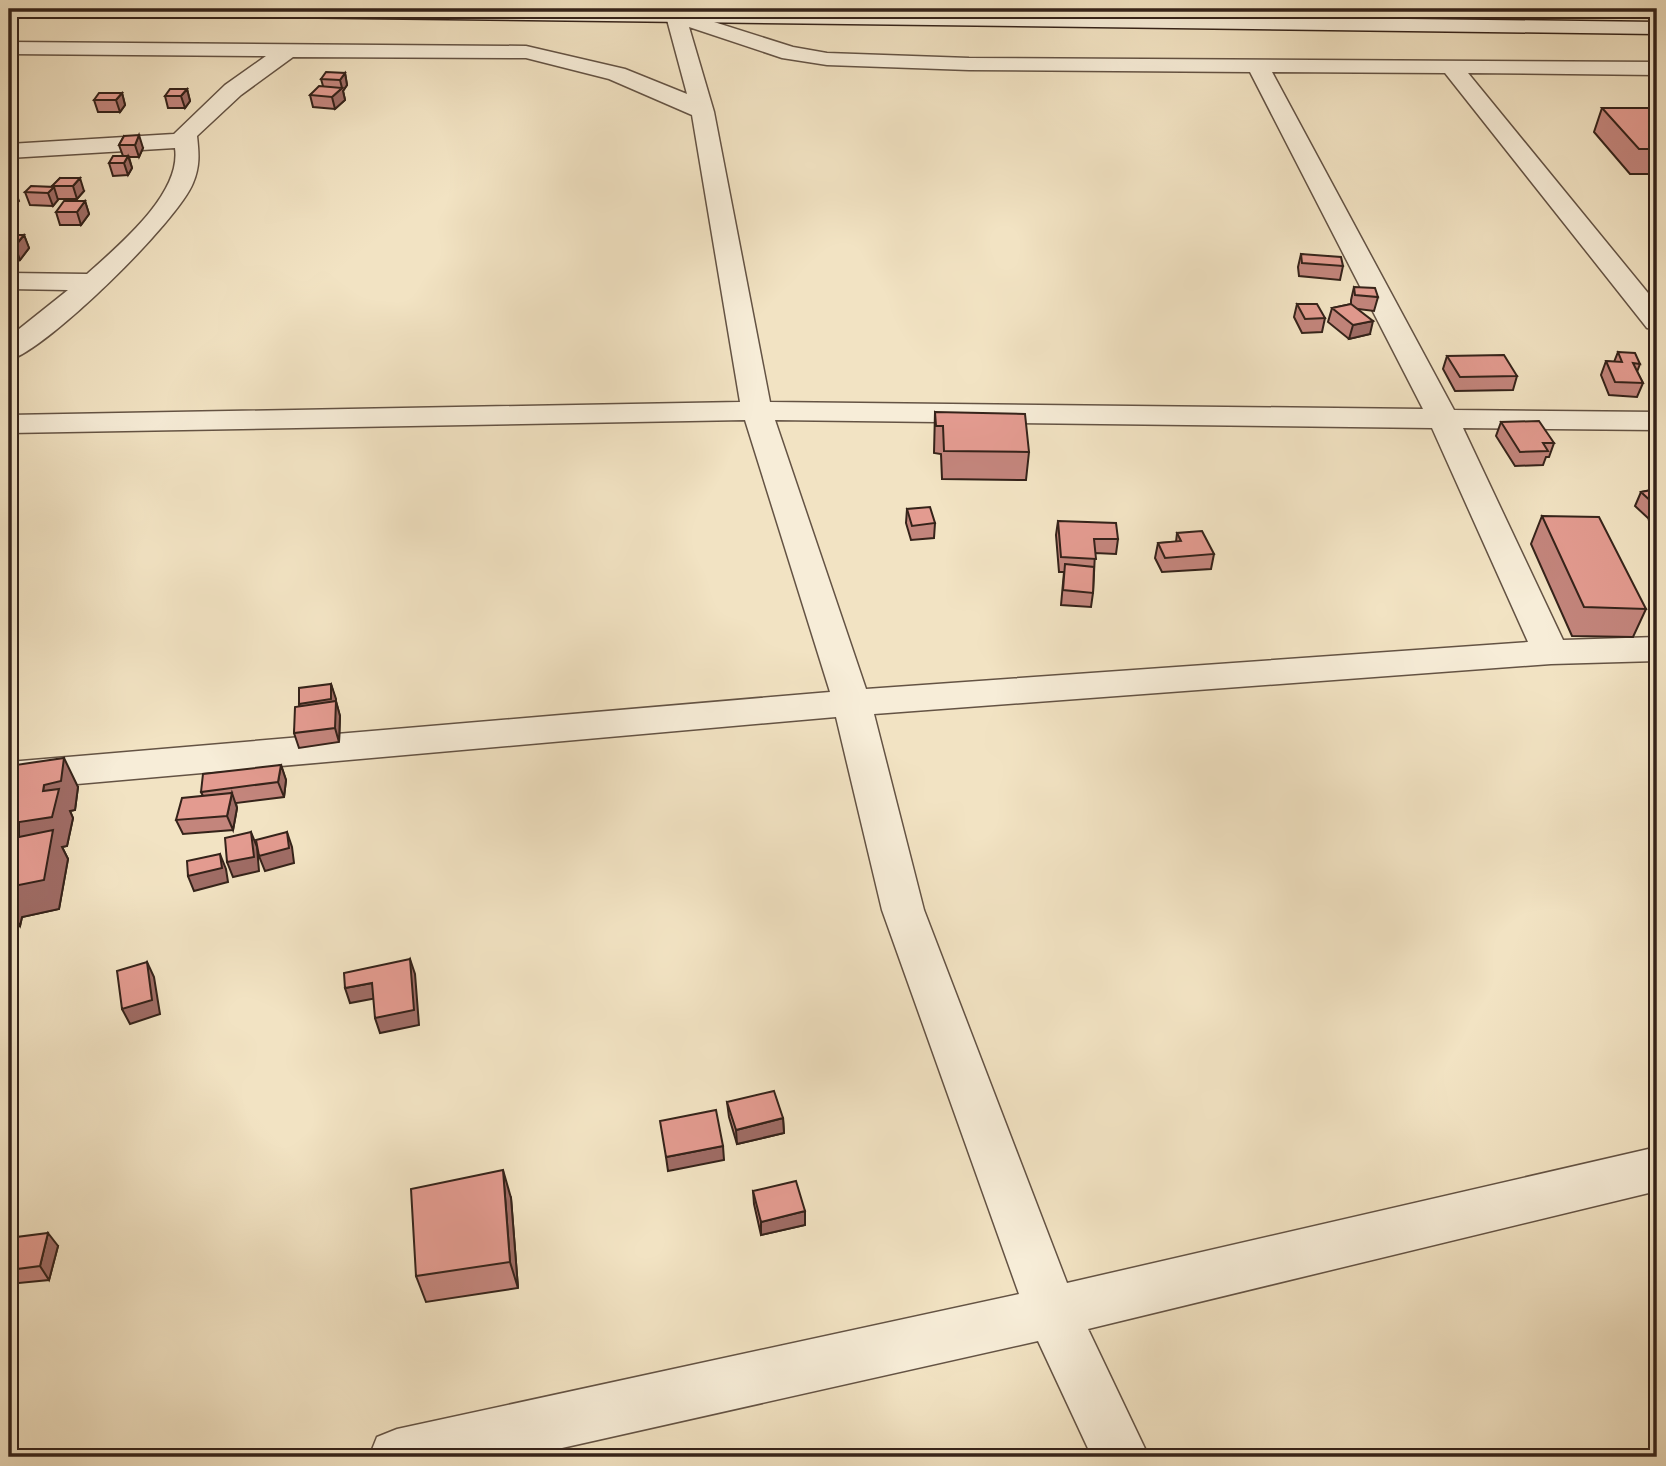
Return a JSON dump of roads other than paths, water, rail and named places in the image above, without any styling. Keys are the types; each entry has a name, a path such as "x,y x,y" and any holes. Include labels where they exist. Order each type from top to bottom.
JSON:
{"street":[{"path":"120,9 1657,28"},
{"path":"676,16 790,53 827,59 969,64 1657,68"},
{"path":"676,16 703,112 757,411 852,703 903,910 1052,1312 1121,1457"},
{"path":"9,48 291,48 526,52 600,66 669,93 703,112"},
{"path":"9,351 94,282 170,206 188,161 185,134 233,90 291,48"},
{"path":"1257,64 1444,420 1551,652"},
{"path":"1451,66 1657,323"},
{"path":"9,151 185,140"},
{"path":"9,281 94,282"},
{"path":"9,424 757,411 1657,421"},
{"path":"9,776 852,703 1551,652 1657,649"},
{"path":"397,1457 1052,1312 1657,1169"}]}
